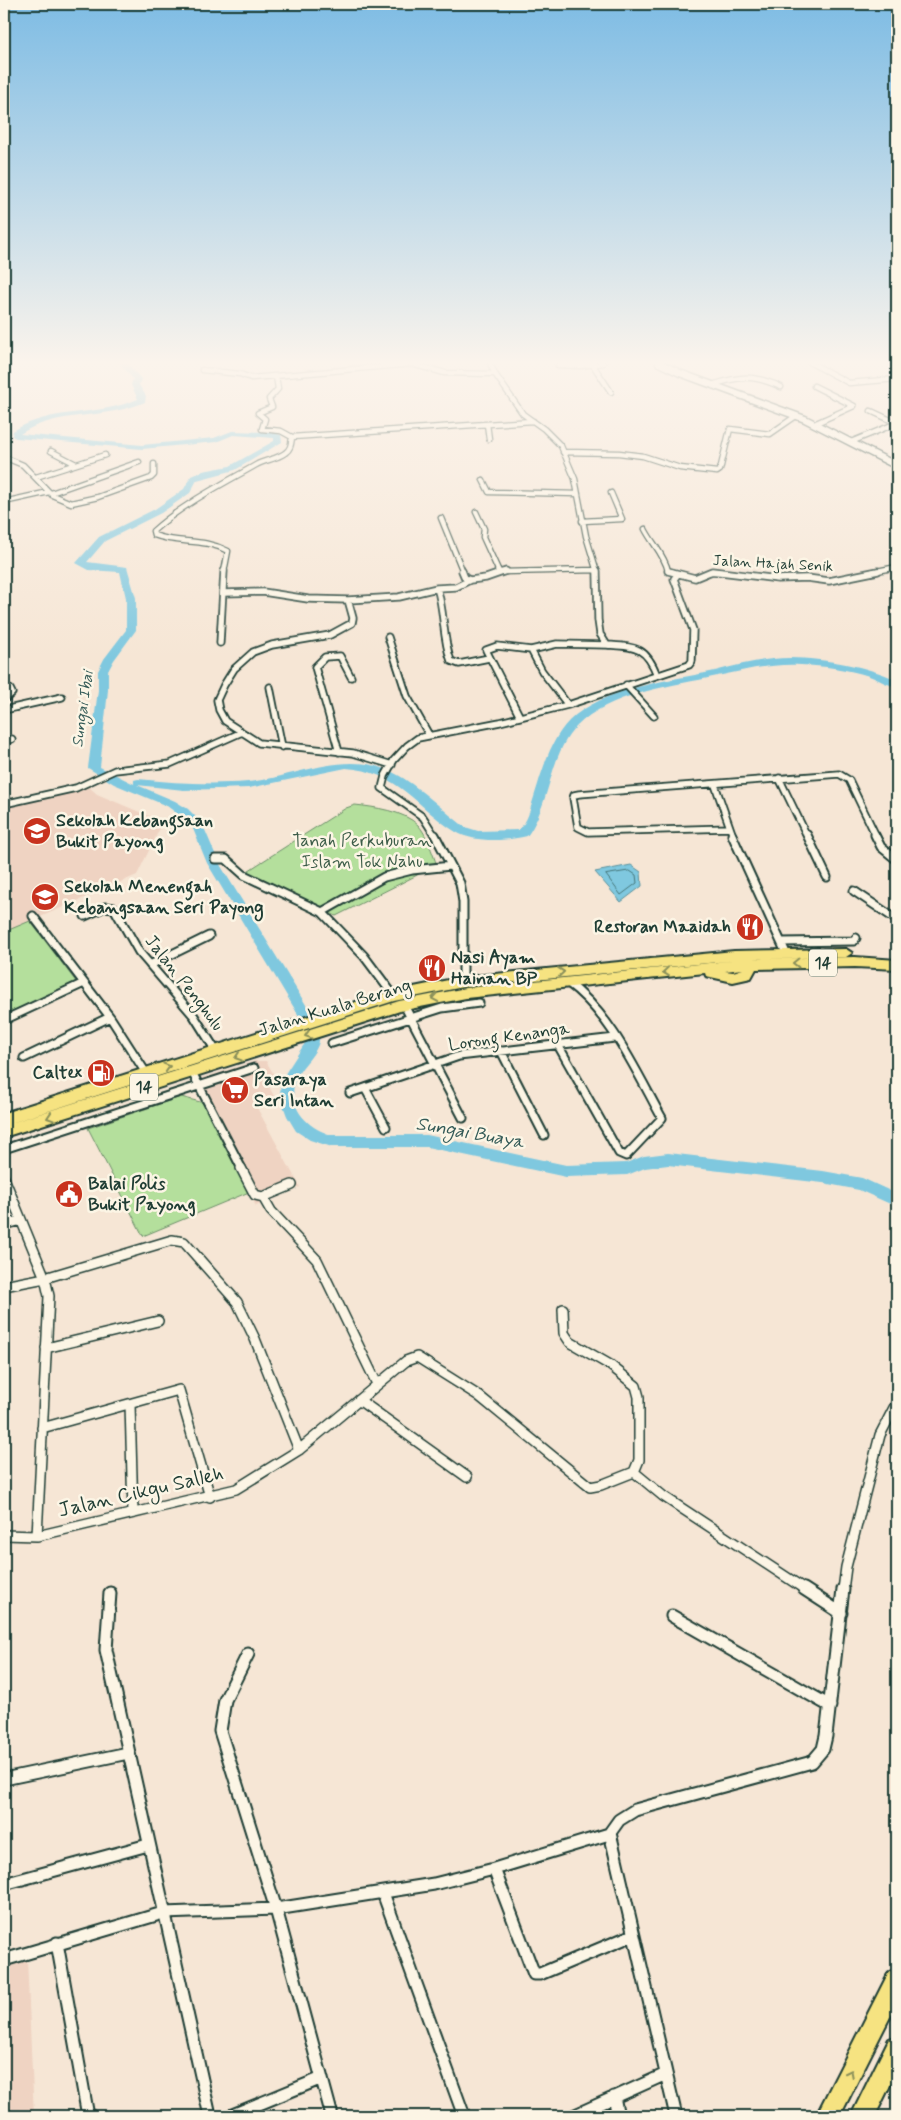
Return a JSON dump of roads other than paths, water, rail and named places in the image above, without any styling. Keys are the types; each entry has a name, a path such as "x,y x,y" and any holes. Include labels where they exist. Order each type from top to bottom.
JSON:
{"highway":[{"name":"Jalan Kuala Berang","path":"403,1006 463,982 734,955 783,948 806,947 897,955"},
{"path":"734,955 746,960 750,965"},
{"name":"Jalan Kuala Berang","path":"4,1131 192,1072 282,1037 328,1022 466,993 750,965 855,962 897,964"},
{"name":"Jalan Kuala Berang","path":"4,1119 216,1051 282,1037"},
{"path":"828,2116 897,1980"},
{"path":"863,2116 897,2047"}],"street":[{"path":"15,462 27,467 50,492 65,502 78,502 151,478 154,476 154,464"},
{"path":"72,462 76,464"},
{"path":"36,477 82,462"},
{"path":"4,502 50,492 139,462"},
{"path":"220,643 224,570 228,552 215,544 162,538 152,532 170,516 262,462"},
{"path":"567,462 575,479 582,521 597,570 598,620 600,634 607,645"},
{"path":"661,462 680,468 717,472 720,470 722,462"},
{"path":"483,480 489,492 578,494"},
{"path":"582,521 622,519 611,493"},
{"path":"476,512 484,529 483,537 499,573"},
{"path":"441,518 465,578 470,580"},
{"path":"463,982 462,893 451,866 423,817 386,792 382,788 382,779 412,740 428,735 520,717 629,688 657,675 682,669 692,661 693,630 674,579 676,575 668,571 666,561 657,552 645,529"},
{"name":"Jalan Hajah Senik","path":"676,575 698,578 709,572 718,572 778,579 807,578 829,581 897,567"},
{"path":"224,593 263,592 308,599 348,600 399,596 437,588 460,586 470,580 486,578 499,573 597,570"},
{"path":"437,588 443,609 444,646 450,661 459,664 489,658"},
{"path":"348,600 353,618 352,623 330,635 261,649 247,656 234,669 217,700 219,710 225,721 240,733 259,743 339,752 373,758 391,766"},
{"path":"388,637 407,696 428,735"},
{"path":"520,717 489,658 486,650 493,646 531,650 536,647 564,644 640,648 646,652 657,675"},
{"path":"531,650 542,671 568,705"},
{"path":"339,752 315,667 325,658 340,656 350,676"},
{"path":"270,687 282,738 282,747"},
{"path":"629,688 654,716"},
{"path":"4,690 10,689 12,693 4,700"},
{"path":"4,710 62,697"},
{"path":"4,804 67,790 112,771 170,764 240,733"},
{"path":"4,741 12,739"},
{"path":"729,828 588,832 578,828 573,798 574,795 839,774 849,780 881,848 897,860"},
{"path":"779,778 827,877"},
{"path":"715,785 729,828 783,948"},
{"path":"215,859 226,859 244,875 322,912 364,956 403,1006 463,1118"},
{"path":"322,912 375,881 396,873 429,867 451,866"},
{"path":"854,892 897,920"},
{"name":"Jalan Penghulu","path":"85,916 105,907 114,908 131,940 194,1016 216,1051"},
{"path":"33,916 110,1018 146,1073"},
{"path":"150,965 209,936"},
{"path":"806,947 854,941 856,938"},
{"path":"558,1045 618,1153 626,1156 662,1118 615,1038 581,992 567,982"},
{"path":"4,1020 84,983"},
{"path":"332,1043 403,1006 442,1008 479,1004"},
{"path":"24,1058 110,1018"},
{"name":"Lorong Kenanga","path":"350,1093 458,1056 615,1038"},
{"path":"501,1052 544,1135"},
{"path":"4,1149 254,1068"},
{"path":"192,1072 255,1195 263,1197 292,1185"},
{"path":"365,1088 386,1127"},
{"path":"78,1108 84,1123"},
{"path":"4,1178 45,1278 49,1296 37,1536"},
{"path":"263,1197 271,1211 317,1260 377,1384"},
{"path":"4,1225 21,1220"},
{"path":"4,1286 45,1278 172,1240 180,1240 188,1244 236,1302 255,1339 299,1450"},
{"path":"563,1309 564,1333 570,1342 610,1365 636,1386 639,1397 639,1460 634,1472 663,1496 841,1613"},
{"path":"46,1348 158,1321"},
{"name":"Jalan Cikgu Salleh","path":"4,1535 37,1536 210,1497 236,1489 299,1450 406,1361 417,1358 423,1359 479,1396 590,1487 598,1488 626,1473 634,1472"},
{"path":"42,1428 180,1390 210,1497"},
{"path":"359,1400 467,1477"},
{"path":"4,1960 57,1943 163,1914 276,1909 434,1884 494,1869 610,1834 619,1820 635,1810 762,1774 796,1768 812,1762 823,1749 830,1706 846,1567 852,1537 882,1427 897,1402"},
{"path":"130,1404 133,1513"},
{"path":"110,1594 106,1650 163,1914 210,2116"},
{"path":"672,1616 830,1706"},
{"path":"248,1654 226,1696 222,1708 220,1731 276,1909 332,2116"},
{"path":"4,1780 128,1753"},
{"path":"610,1834 676,2116"},
{"path":"4,1884 148,1845"},
{"path":"494,1869 534,1974 540,1974 633,1935"},
{"path":"383,1893 464,2116"},
{"path":"57,1943 88,2116"},
{"path":"573,2116 666,2074"},
{"path":"230,2116 322,2078"},
{"path":"614,2097 618,2116"}],"water":[{"path":"631,865 641,872 642,886 621,902 595,872"}],"waterway":[{"name":"Sungai Buaya","path":"243,462 232,468 206,473 194,478 187,491 158,511 102,539 81,563 89,567 124,569 131,598 131,630 109,659 103,671 103,690 94,768 118,782 171,803 184,811 198,825 213,863 312,1026 312,1044 288,1080 287,1097 294,1116 301,1127 315,1136 332,1141 427,1141 566,1171 627,1169 644,1162 668,1159 823,1177 862,1184 897,1201"},
{"path":"138,782 184,787 249,785 346,765 363,766 392,776 461,830 477,835 518,834 523,833 532,821 554,755 566,731 587,712 604,703 665,684 755,665 788,661 820,663 855,669 897,684"}],"place":[{"name":"Sekolah Kebangsaan Bukit Payong","path":"37,831"},
{"name":"Sekolah Menengah Kebangsaan Seri Payong","path":"45,897"},
{"name":"Restoran Maaidah","path":"750,927"},
{"name":"Nasi Ayam Hainan BP","path":"432,968"},
{"name":"Caltex","path":"101,1073"},
{"name":"Pasaraya Seri Intan","path":"235,1090"},
{"name":"Balai Polis Bukit Payong","path":"69,1194"}],"water label":[{"name":"Sungai Ibai","path":"83,709"}],"park label":[{"name":"Tanah Perkuburan Islam Tok Nahu","path":"362,851"}]}
